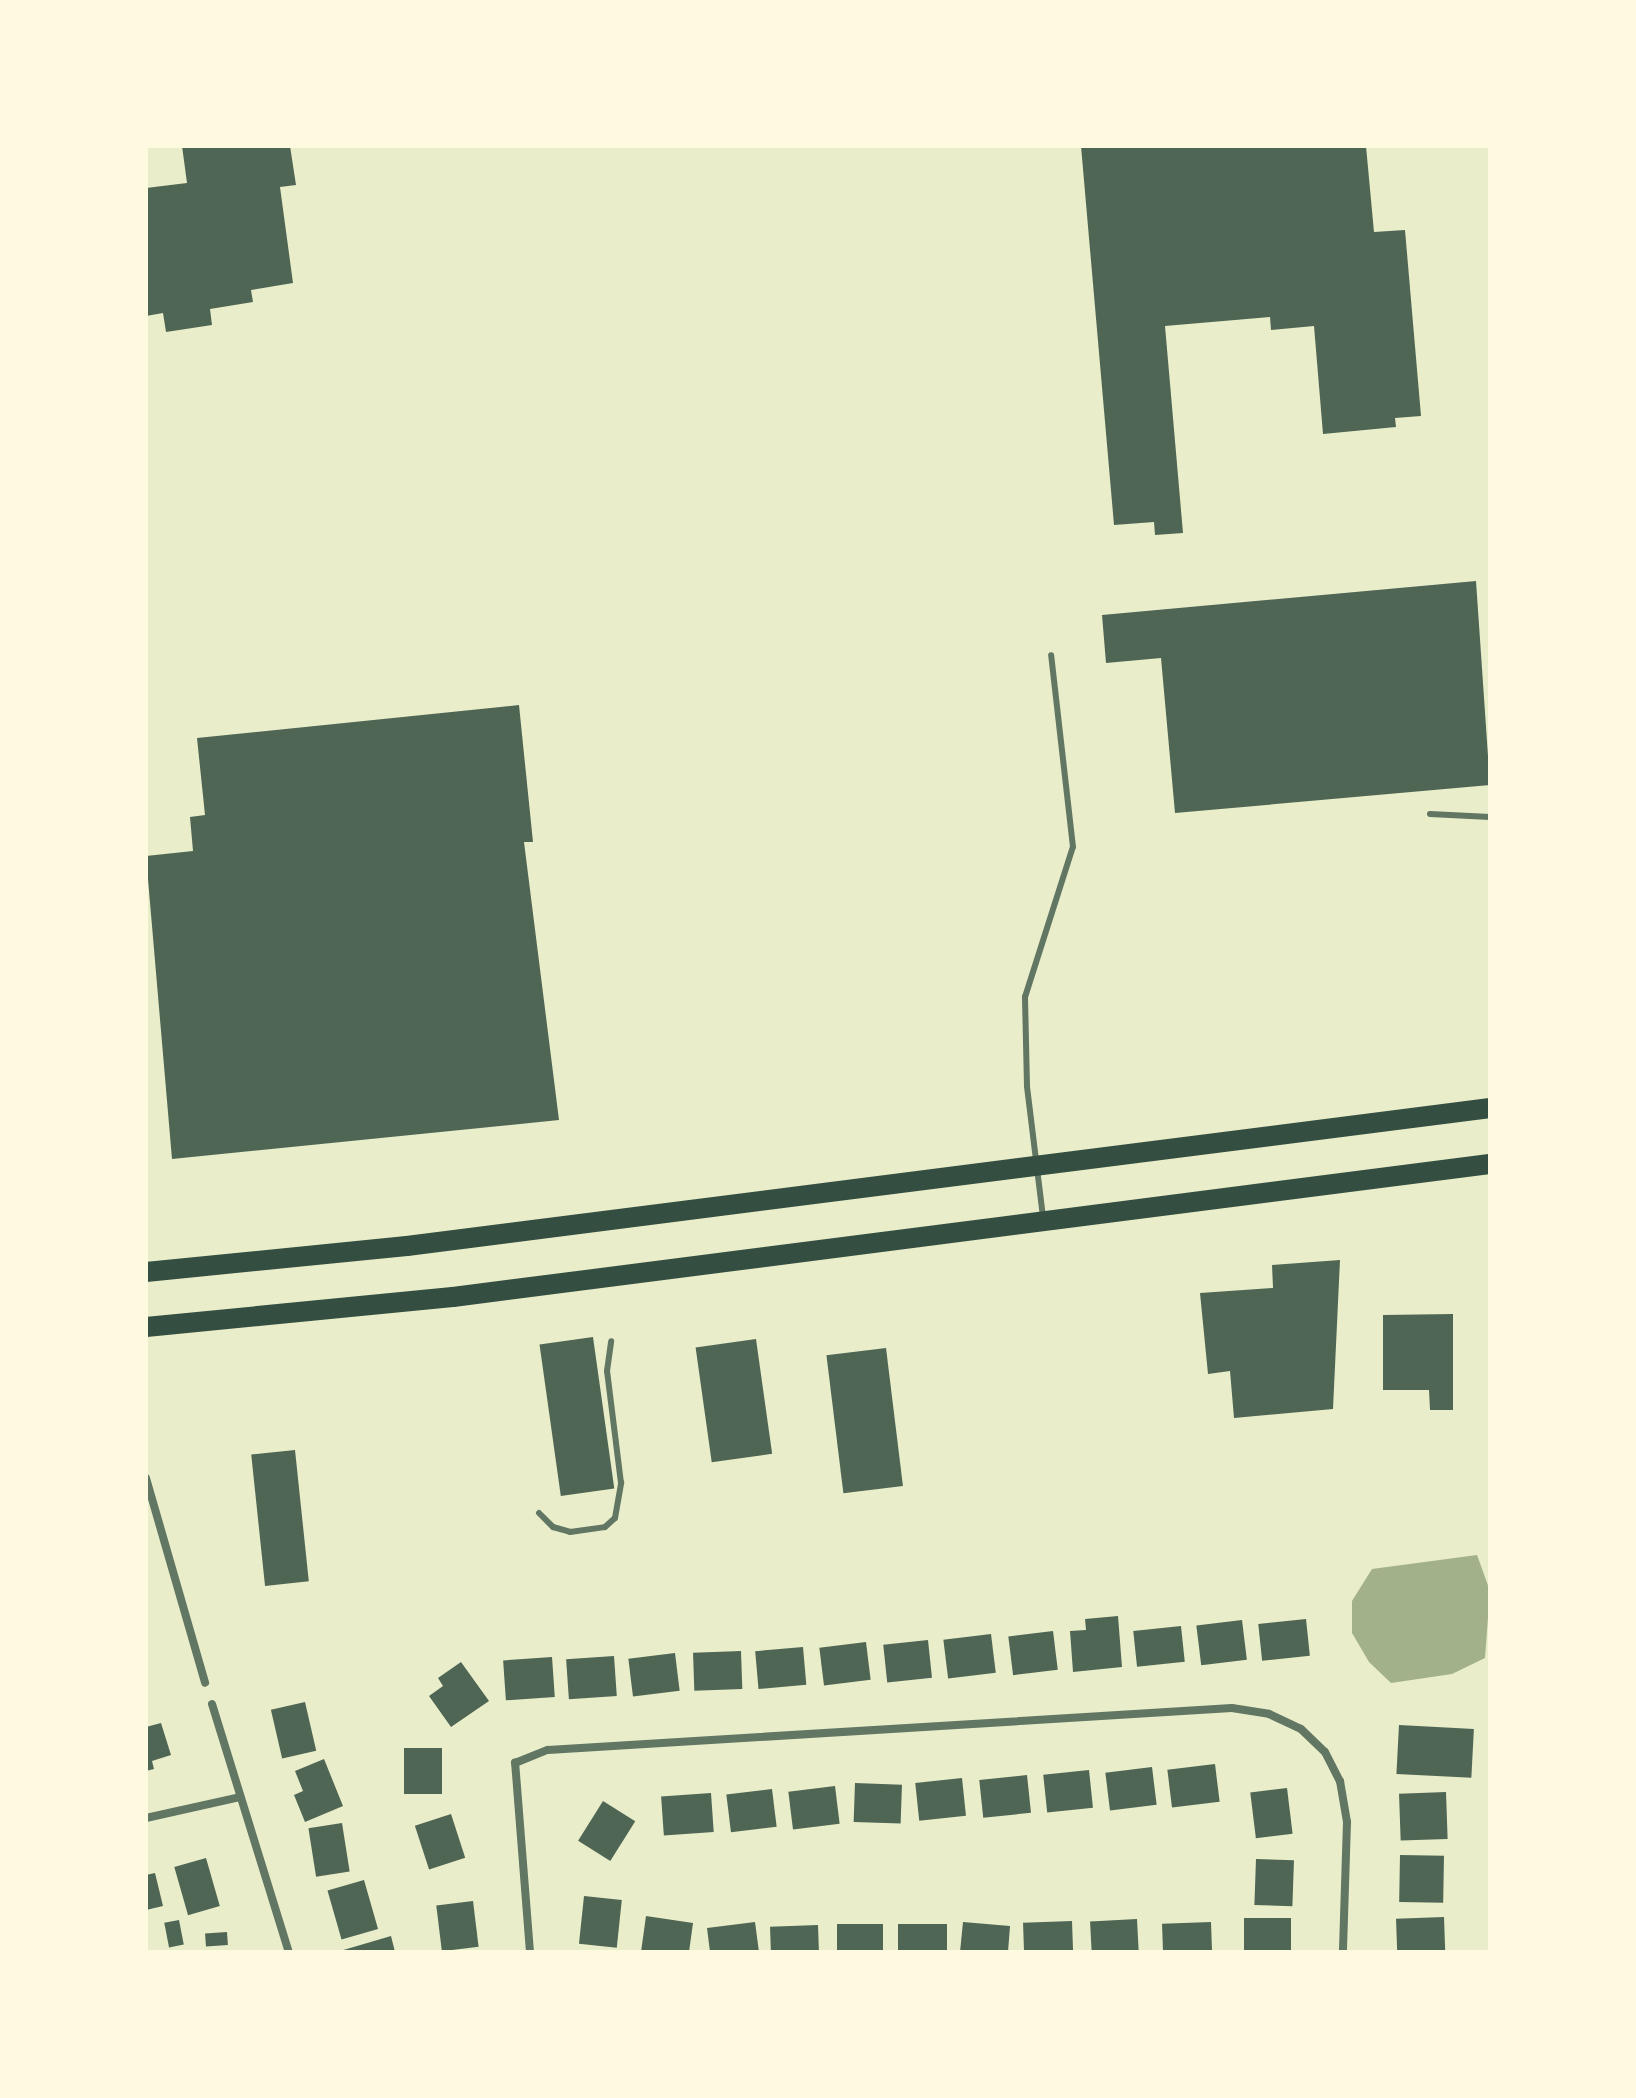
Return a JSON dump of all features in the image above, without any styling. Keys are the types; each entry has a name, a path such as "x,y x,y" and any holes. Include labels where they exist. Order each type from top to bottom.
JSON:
{"main road":[{"path":"146,1272 407,1246 1490,1108"},
{"path":"146,1327 457,1297 1490,1164"}],"street":[{"path":"146,1478 205,1683"},
{"path":"212,1704 289,1952"},
{"path":"530,1952 515,1763 548,1750 1232,1708 1269,1714 1301,1729 1325,1752 1340,1781 1347,1822 1343,1952"},
{"path":"146,1818 240,1797"}],"lane":[{"path":"1043,1222 1036,1166 1025,997 1033,964 1070,868 1073,847 1051,655"},
{"path":"1430,814 1490,817"},
{"path":"539,1513 553,1527 570,1532 605,1527 615,1518 621,1483 607,1371 611,1341"}],"shaded area":[{"path":"1477,1555 1490,1591 1485,1658 1452,1674 1391,1683 1369,1662 1352,1633 1352,1601 1372,1569"}],"building":[{"path":"182,146 290,146 296,185 280,187 293,283 251,290 253,302 210,309 212,325 166,332 163,313 146,316 146,188 187,183"},
{"path":"1081,146 1366,146 1374,232 1405,230 1421,416 1395,418 1396,427 1323,434 1314,326 1271,330 1270,317 1165,326 1183,533 1155,535 1154,522 1114,525"},
{"path":"1476,581 1490,785 1175,813 1161,658 1106,663 1102,615"},
{"path":"519,705 533,842 524,842 559,1120 172,1159 146,856 193,851 190,817 205,815 197,738"},
{"path":"1340,1260 1333,1409 1234,1418 1230,1371 1208,1374 1200,1293 1273,1288 1272,1265"},
{"path":"1453,1314 1453,1410 1430,1410 1429,1390 1383,1390 1383,1315"},
{"path":"593,1337 614,1489 561,1496 540,1345"},
{"path":"756,1339 772,1454 712,1462 696,1347"},
{"path":"886,1348 903,1486 843,1493 826,1355"},
{"path":"295,1450 309,1581 265,1586 251,1455"},
{"path":"1118,1616 1122,1667 1073,1672 1070,1631 1086,1630 1085,1619"},
{"path":"1306,1619 1310,1656 1262,1661 1258,1624"},
{"path":"1242,1620 1247,1660 1201,1665 1196,1626"},
{"path":"1181,1626 1185,1662 1137,1667 1133,1631"},
{"path":"1053,1631 1058,1670 1013,1675 1008,1636"},
{"path":"991,1634 996,1673 948,1679 943,1640"},
{"path":"928,1640 932,1678 887,1682 883,1645"},
{"path":"866,1642 871,1680 824,1685 819,1648"},
{"path":"803,1647 806,1685 758,1689 755,1651"},
{"path":"741,1651 742,1689 694,1691 693,1653"},
{"path":"675,1653 680,1691 633,1696 628,1659"},
{"path":"614,1656 617,1696 569,1699 566,1659"},
{"path":"552,1657 555,1697 506,1700 503,1660"},
{"path":"461,1662 489,1701 451,1727 429,1696 443,1686 438,1678"},
{"path":"305,1702 316,1751 282,1759 271,1710"},
{"path":"161,1723 171,1755 152,1761 154,1769 146,1771 146,1727"},
{"path":"1399,1725 1474,1729 1471,1778 1396,1774"},
{"path":"404,1748 442,1748 442,1794 404,1794"},
{"path":"324,1759 343,1806 305,1822 294,1795 303,1791 295,1771"},
{"path":"1215,1764 1220,1802 1172,1808 1167,1770"},
{"path":"1152,1767 1157,1805 1110,1810 1105,1773"},
{"path":"1089,1770 1093,1808 1047,1813 1043,1775"},
{"path":"1027,1775 1031,1813 983,1818 979,1780"},
{"path":"962,1778 966,1816 919,1821 915,1783"},
{"path":"855,1783 902,1785 901,1824 854,1822"},
{"path":"835,1786 840,1824 793,1829 788,1792"},
{"path":"1287,1788 1293,1834 1256,1838 1250,1793"},
{"path":"772,1789 777,1827 731,1832 726,1795"},
{"path":"1446,1792 1448,1839 1401,1841 1399,1794"},
{"path":"711,1793 714,1832 664,1835 661,1796"},
{"path":"603,1801 635,1821 610,1861 578,1841"},
{"path":"451,1814 465,1858 429,1869 415,1826"},
{"path":"342,1823 350,1871 316,1877 308,1828"},
{"path":"1400,1855 1444,1856 1443,1903 1399,1902"},
{"path":"206,1858 220,1906 188,1915 174,1867"},
{"path":"1256,1859 1294,1860 1292,1906 1254,1905"},
{"path":"155,1873 163,1906 146,1910 146,1875"},
{"path":"364,1880 378,1929 342,1939 327,1890"},
{"path":"584,1896 622,1900 617,1948 579,1944"},
{"path":"473,1901 479,1947 442,1951 436,1906"},
{"path":"646,1916 693,1923 689,1952 641,1952"},
{"path":"1444,1917 1445,1952 1397,1952 1396,1919"},
{"path":"1244,1918 1291,1918 1291,1952 1244,1952"},
{"path":"1137,1919 1139,1952 1092,1952 1090,1921"},
{"path":"179,1920 184,1945 169,1947 164,1923"},
{"path":"1072,1921 1073,1952 1024,1952 1023,1923"},
{"path":"755,1922 759,1952 710,1952 707,1928"},
{"path":"963,1922 1010,1926 1008,1952 960,1952"},
{"path":"1211,1922 1212,1952 1163,1952 1162,1924"},
{"path":"837,1924 883,1924 883,1952 837,1952"},
{"path":"898,1924 947,1924 947,1952 898,1952"},
{"path":"818,1925 819,1952 771,1952 770,1927"},
{"path":"227,1932 228,1945 206,1947 205,1934"},
{"path":"391,1936 395,1952 340,1951"}]}
